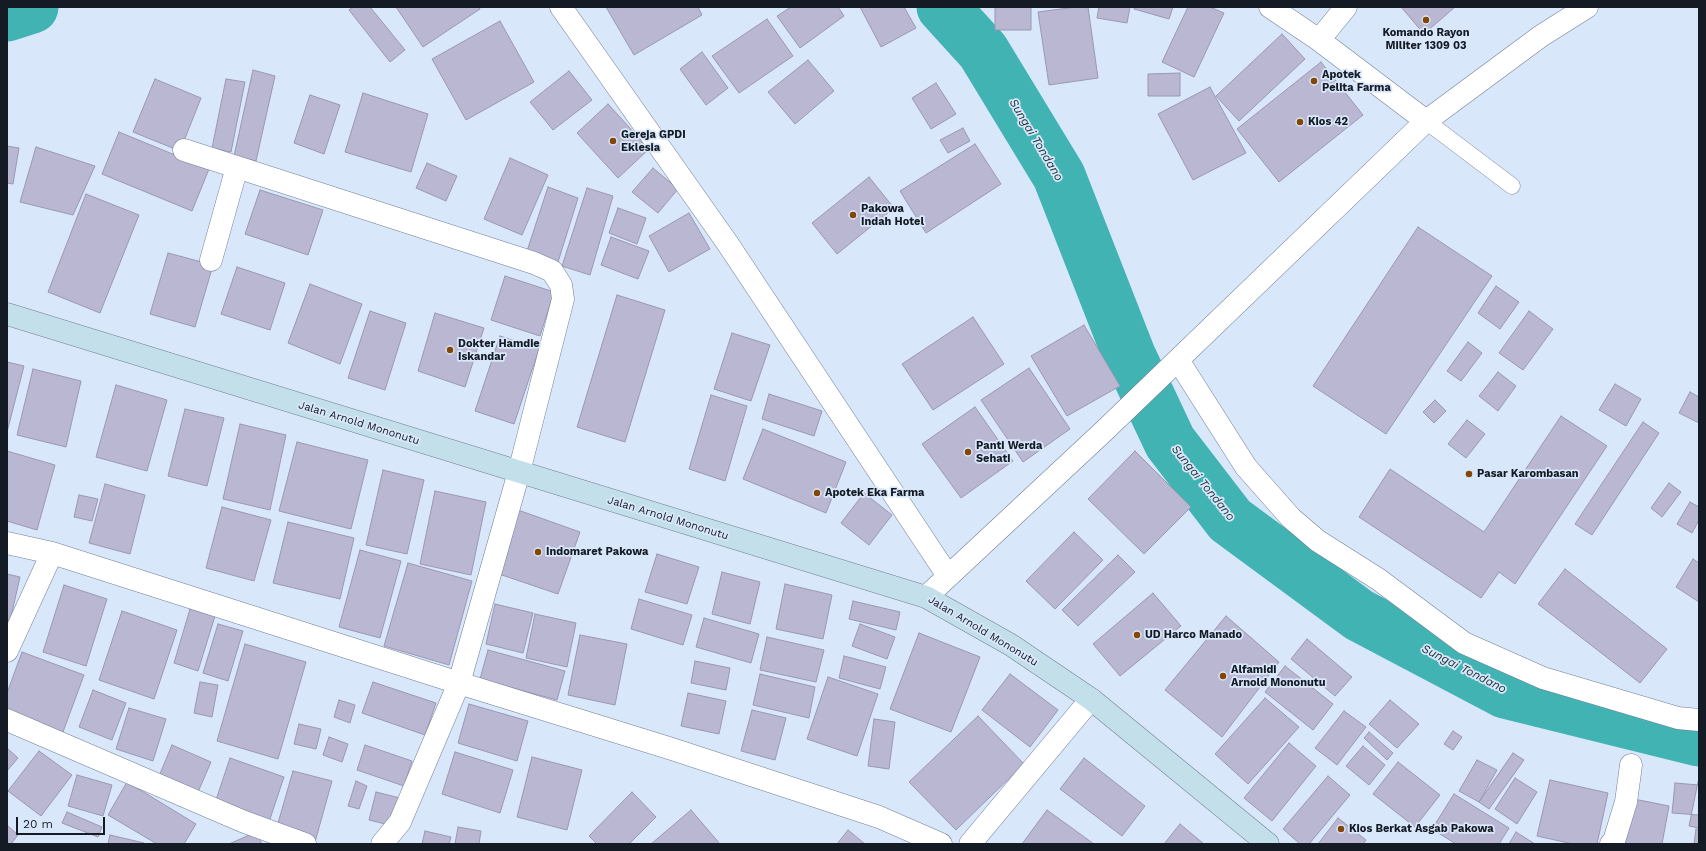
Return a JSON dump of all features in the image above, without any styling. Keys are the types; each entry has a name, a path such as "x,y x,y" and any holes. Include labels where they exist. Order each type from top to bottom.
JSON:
{"street":[{"path":"560,7 728,244 948,576"},
{"path":"1270,7 1319,40 1426,121"},
{"path":"1319,40 1346,7"},
{"path":"926,597 1104,431 1426,121 1541,36 1587,7"},
{"path":"184,150 534,263 552,271 561,285 563,299 519,472 459,683 400,822 382,844"},
{"path":"211,260 237,167"},
{"name":"Jalan Arnold Mononutu","path":"7,314 926,597 1011,645 1091,699 1268,844"},
{"path":"1175,363 1246,467 1291,518 1318,541 1378,579 1464,643 1543,678 1678,718 1694,721 1699,720"},
{"path":"7,543 52,554 672,749 864,812 941,844"},
{"path":"7,651 52,554"},
{"path":"970,844 1091,699"},
{"path":"7,720 242,821 305,844"},
{"path":"1611,844 1614,841 1626,802 1632,765"}],"lane":[{"path":"1426,121 1512,186"}],"building":[{"path":"353,7 370,7 405,50 390,62 349,10"},
{"path":"396,7 479,7 480,9 423,47"},
{"path":"606,7 698,7 702,15 634,55"},
{"path":"791,7 838,7 844,16 800,48 777,16"},
{"path":"860,7 904,7 916,28 881,47"},
{"path":"995,7 1031,7 1031,30 995,30"},
{"path":"1088,7 1098,78 1049,85 1038,12"},
{"path":"1099,7 1130,7 1127,23 1097,18"},
{"path":"1134,7 1173,7 1169,19 1134,9"},
{"path":"1188,7 1210,7 1224,13 1194,77 1162,62"},
{"name":"Komando Rayon Militer 1309 03","path":"1401,7 1455,7 1424,34"},
{"path":"767,19 793,56 739,93 712,56"},
{"path":"500,21 534,82 466,120 432,59"},
{"path":"1282,34 1305,59 1239,121 1216,96"},
{"path":"702,52 728,88 706,105 680,69"},
{"path":"808,60 834,91 795,124 768,92"},
{"name":"Kios 42","path":"1321,62 1363,115 1279,182 1237,129"},
{"path":"253,70 275,76 256,161 234,156"},
{"path":"569,71 592,100 553,130 530,102"},
{"path":"1180,73 1180,96 1148,96 1148,74"},
{"path":"155,79 201,98 180,151 133,132"},
{"path":"226,79 245,82 231,152 212,148"},
{"path":"936,83 956,114 931,129 912,98"},
{"path":"1210,87 1246,153 1193,180 1158,114"},
{"path":"363,93 428,114 411,172 345,152"},
{"path":"310,95 340,105 324,154 294,143"},
{"name":"Gereja GPDI Eklesia","path":"608,104 649,149 618,178 577,133"},
{"path":"963,128 970,141 948,153 940,140"},
{"path":"119,132 209,169 192,211 102,174"},
{"path":"975,144 1001,184 926,233 900,191"},
{"path":"7,146 19,148 13,184 7,183"},
{"path":"36,147 95,166 73,215 20,202"},
{"path":"510,158 548,175 522,235 484,219"},
{"path":"427,163 457,176 446,201 416,188"},
{"path":"653,168 678,189 658,213 632,192"},
{"name":"Pakowa Indah Hotel","path":"869,177 894,208 837,254 812,223"},
{"path":"548,187 578,198 558,262 527,251"},
{"path":"587,188 613,196 590,275 562,266"},
{"path":"260,190 323,210 308,255 245,234"},
{"path":"86,194 139,215 100,313 48,292"},
{"path":"618,208 646,218 637,244 609,233"},
{"path":"689,213 710,249 669,272 649,236"},
{"path":"1418,227 1492,276 1386,434 1313,386"},
{"path":"611,237 649,251 638,279 601,265"},
{"path":"168,253 213,265 195,327 150,314"},
{"path":"237,267 285,283 270,330 221,314"},
{"path":"505,276 554,292 540,336 491,320"},
{"path":"310,284 362,304 340,364 288,343"},
{"path":"1496,286 1519,302 1500,329 1478,313"},
{"path":"617,295 665,310 625,442 577,427"},
{"path":"370,311 406,323 385,390 348,378"},
{"path":"1529,311 1553,329 1523,370 1499,353"},
{"name":"Dokter Hamdie Iskandar","path":"435,313 484,328 465,387 418,371"},
{"path":"973,317 1004,364 933,410 902,364"},
{"path":"1084,325 1120,386 1067,416 1031,356"},
{"path":"732,333 770,345 751,401 714,389"},
{"path":"500,336 539,349 514,424 475,411"},
{"path":"1468,342 1482,353 1461,381 1447,371"},
{"path":"7,362 24,366 7,432"},
{"path":"1029,368 1070,429 1023,462 981,400"},
{"path":"33,369 81,381 66,447 17,435"},
{"path":"1498,372 1516,386 1498,411 1479,396"},
{"path":"1615,384 1641,399 1626,426 1599,410"},
{"path":"116,385 167,400 147,471 96,457"},
{"path":"1690,392 1699,397 1699,423 1679,413"},
{"path":"769,394 822,411 814,436 762,419"},
{"path":"711,395 747,406 725,481 689,469"},
{"path":"1435,400 1446,411 1434,423 1423,412"},
{"name":"Panti Werda Sehati","path":"975,407 1013,461 961,498 922,444"},
{"path":"185,409 224,418 207,486 168,476"},
{"path":"1561,416 1607,446 1515,584 1499,572 1481,598 1359,517 1390,469 1484,532"},
{"path":"1467,420 1485,434 1466,458 1448,444"},
{"path":"1643,422 1659,433 1592,535 1575,524"},
{"path":"240,424 286,435 270,510 223,499"},
{"path":"763,429 846,462 826,513 743,479"},
{"path":"297,442 368,460 351,529 279,511"},
{"path":"7,451 55,465 37,530 7,521"},
{"path":"1135,451 1191,507 1144,554 1088,499"},
{"path":"383,470 424,480 407,554 366,545"},
{"path":"1669,483 1681,492 1662,517 1651,508"},
{"path":"105,484 145,495 130,554 89,543"},
{"path":"435,491 486,502 471,575 420,564"},
{"path":"864,493 892,515 869,545 841,523"},
{"path":"79,495 98,499 92,521 74,517"},
{"path":"1690,502 1699,507 1699,520 1692,533 1677,524"},
{"path":"222,507 271,520 254,581 206,568"},
{"name":"Indomaret Pakowa","path":"518,510 580,532 558,594 496,573"},
{"path":"288,522 354,538 340,599 273,583"},
{"path":"1074,532 1103,560 1055,609 1026,581"},
{"path":"360,550 401,561 380,638 339,627"},
{"path":"657,554 699,567 687,604 645,592"},
{"path":"1118,555 1135,572 1078,626 1062,610"},
{"path":"1693,559 1699,563 1699,602 1676,587"},
{"path":"408,563 472,581 449,665 384,646"},
{"path":"1565,569 1667,649 1640,683 1538,604"},
{"path":"722,572 760,582 750,624 712,614"},
{"path":"7,574 20,577 10,621 7,620"},
{"path":"785,584 832,595 823,639 776,629"},
{"path":"64,585 107,599 86,666 43,652"},
{"name":"UD Harco Manado","path":"1153,593 1181,626 1120,676 1093,644"},
{"path":"639,599 692,615 683,645 631,629"},
{"path":"853,601 900,612 896,630 849,619"},
{"path":"495,604 533,613 523,653 486,644"},
{"path":"190,609 215,616 198,671 174,663"},
{"path":"122,611 177,630 154,699 99,680"},
{"path":"535,614 576,623 567,667 526,658"},
{"name":"Alfamidi Arnold Mononutu","path":"1226,616 1279,662 1222,737 1165,690"},
{"path":"704,618 759,634 751,663 696,647"},
{"path":"218,624 243,631 228,681 203,673"},
{"path":"860,624 895,637 887,659 852,646"},
{"path":"919,633 980,657 951,732 890,709"},
{"path":"580,635 627,644 615,705 568,695"},
{"path":"767,637 824,650 816,682 760,670"},
{"path":"1307,639 1352,677 1335,696 1291,659"},
{"path":"245,644 306,662 278,759 217,741"},
{"path":"488,650 565,671 557,700 480,679"},
{"path":"22,652 84,675 63,732 7,712 7,693"},
{"path":"844,656 886,667 880,689 839,678"},
{"path":"695,661 730,668 726,690 691,683"},
{"path":"1285,666 1333,704 1313,730 1265,692"},
{"path":"760,674 815,687 809,718 753,705"},
{"path":"1010,674 1058,710 1030,747 982,710"},
{"path":"828,677 878,694 857,756 807,739"},
{"path":"200,682 218,685 212,717 194,713"},
{"path":"373,682 436,703 425,735 362,713"},
{"path":"93,690 126,703 112,740 79,727"},
{"path":"688,693 726,701 719,734 681,726"},
{"path":"1265,698 1299,727 1248,784 1215,754"},
{"path":"339,700 355,705 350,723 334,717"},
{"path":"1390,700 1419,724 1397,748 1369,724"},
{"path":"469,704 528,721 517,761 458,743"},
{"path":"129,708 166,719 153,761 116,749"},
{"path":"752,710 786,718 775,760 741,751"},
{"path":"1344,711 1366,727 1337,765 1315,748"},
{"path":"978,716 1024,764 956,830 909,782"},
{"path":"874,719 895,722 889,769 868,766"},
{"path":"299,724 321,729 316,749 294,744"},
{"path":"1453,731 1462,737 1453,750 1444,744"},
{"path":"1369,732 1393,753 1387,760 1364,738"},
{"path":"329,737 348,744 342,762 323,755"},
{"path":"1289,743 1316,766 1272,821 1244,798"},
{"path":"172,745 211,762 198,792 159,776"},
{"path":"365,745 412,761 404,786 357,770"},
{"path":"1363,746 1385,765 1369,785 1346,766"},
{"path":"7,748 18,758 7,771"},
{"path":"39,751 72,775 41,816 8,791"},
{"path":"455,752 513,770 500,813 442,794"},
{"path":"1513,753 1524,760 1489,809 1479,802"},
{"path":"532,757 582,770 567,830 517,817"},
{"path":"230,758 284,777 268,825 214,806"},
{"path":"1084,758 1145,806 1122,836 1060,789"},
{"path":"1477,760 1497,770 1479,802 1459,791"},
{"path":"1398,762 1440,795 1415,827 1373,794"},
{"path":"293,771 332,781 315,842 276,830"},
{"path":"77,775 112,785 103,816 68,806"},
{"path":"1328,776 1350,795 1309,844 1300,844 1283,829"},
{"path":"1515,778 1537,792 1517,824 1495,809"},
{"path":"1550,780 1608,793 1597,844 1573,844 1537,836"},
{"path":"356,781 367,786 359,809 348,806"},
{"path":"127,782 196,824 184,844 157,844 108,815"},
{"path":"1698,782 1699,783 1699,828 1689,826"},
{"path":"1675,783 1699,785 1699,815 1672,813"},
{"path":"376,792 400,798 393,826 369,820"},
{"path":"632,792 656,817 629,844 597,844 589,836"},
{"path":"1454,794 1509,828 1499,844 1456,844 1432,829"},
{"path":"1634,799 1669,806 1662,844 1619,844"},
{"path":"691,810 720,844 651,844"},
{"path":"1047,810 1094,844 1022,844"},
{"path":"67,812 102,827 98,837 62,823"},
{"name":"Kios Berkat Asgab Pakowa","path":"1338,818 1366,840 1363,844 1318,844"},
{"path":"1180,824 1204,844 1164,844"},
{"path":"7,825 18,835 11,844 7,844"},
{"path":"458,827 481,831 479,844 455,844"},
{"path":"1696,829 1699,829 1699,844 1694,844"},
{"path":"848,830 865,844 837,844"},
{"path":"425,831 451,837 449,844 422,844"},
{"path":"256,832 262,844 229,844"},
{"path":"1516,832 1535,844 1509,844"},
{"path":"110,835 144,843 144,844 108,844"}],"waterway":[{"name":"Sungai Tondano","path":"7,15 32,7"},
{"name":"Sungai Tondano","path":"943,7 983,51 1059,176 1129,355 1170,442 1230,520 1359,615 1505,692 1699,740"}],"place":[{"name":"Komando Rayon Militer 1309 03","path":"1426,20"},
{"name":"Apotek Pelita Farma","path":"1314,81"},
{"name":"Kios 42","path":"1300,122"},
{"name":"Gereja GPDI Eklesia","path":"613,141"},
{"name":"Pakowa Indah Hotel","path":"853,215"},
{"name":"Dokter Hamdie Iskandar","path":"450,350"},
{"name":"Panti Werda Sehati","path":"968,452"},
{"name":"Pasar Karombasan","path":"1469,474"},
{"name":"Apotek Eka Farma","path":"817,493"},
{"name":"Indomaret Pakowa","path":"538,552"},
{"name":"UD Harco Manado","path":"1137,635"},
{"name":"Alfamidi Arnold Mononutu","path":"1223,676"},
{"name":"Kios Berkat Asgab Pakowa","path":"1341,829"}]}
